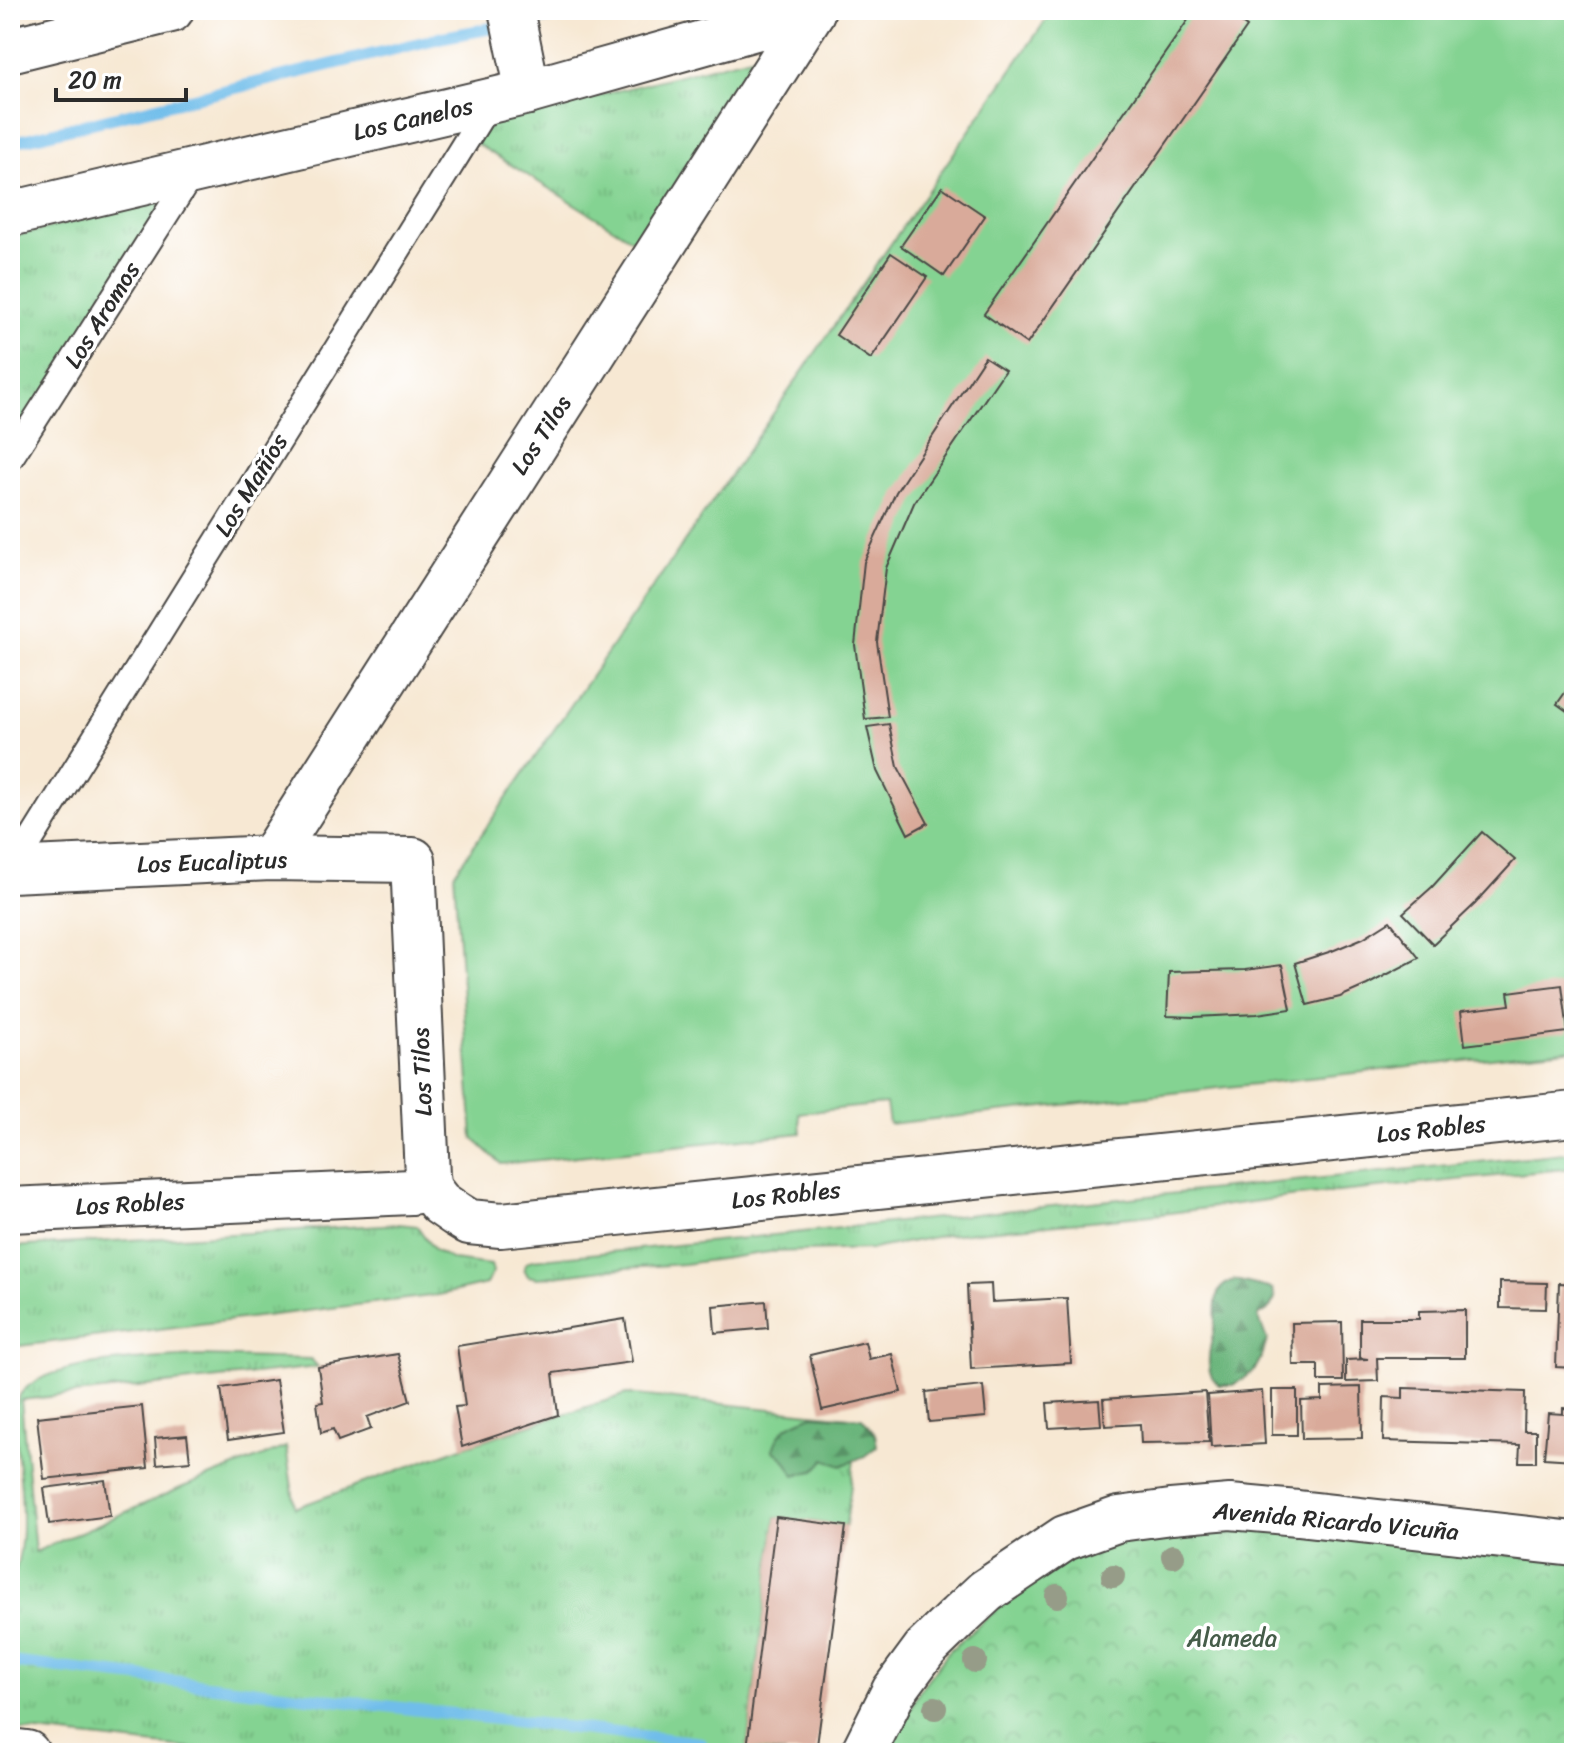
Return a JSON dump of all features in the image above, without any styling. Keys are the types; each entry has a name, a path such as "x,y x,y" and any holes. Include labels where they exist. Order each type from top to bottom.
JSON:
{"street":[{"path":"10,50 171,10"},
{"name":"Los Canelos","path":"10,214 509,96 812,12"},
{"name":"Los Tilos","path":"271,858 812,12"},
{"path":"509,96 514,22"},
{"name":"Los Eucaliptus","path":"11,870 271,858 413,860"},
{"name":"Los Tilos","path":"413,860 429,1189"},
{"name":"Los Robles","path":"10,1210 429,1189 440,1203 469,1222 501,1225 1574,1114"},
{"name":"Avenida Ricardo Vicuña","path":"863,1753 894,1691 925,1649 986,1591 1065,1538 1119,1519 1230,1507 1574,1544"},
{"path":"1531,1538 1574,1528"},
{"path":"10,1751 27,1753"}],"lane":[{"name":"Los Mañíos","path":"11,870 509,96"},
{"name":"Los Aromos","path":"10,459 194,171"}],"green space":[{"path":"1053,10 1574,10 1574,1049 889,1124 886,1104 799,1113 801,1133 501,1164 473,1138 454,874"},
{"path":"790,47 657,255 467,138 475,127"},
{"path":"177,197 10,453 10,237"},
{"path":"1574,1152 1574,1168 946,1235 872,1249 770,1252 538,1278 528,1276 524,1269 525,1264 532,1260"},
{"path":"399,1224 417,1226 434,1250 453,1260 491,1265 493,1272 486,1284 439,1295 10,1347 10,1247"},
{"path":"1235,1280 1273,1289 1275,1299 1269,1309 1258,1316 1267,1340 1254,1371 1234,1385 1219,1385 1211,1375 1209,1362 1217,1297 1222,1287"},
{"path":"198,1356 311,1359 318,1367 21,1400 35,1552 183,1487 286,1447 295,1508 462,1447 627,1394 859,1418 846,1526 776,1517 747,1747 786,1753 231,1753 10,1729 10,1586 18,1562 22,1527 16,1404 25,1389 68,1369 126,1360"},
{"path":"813,1415 862,1418 875,1434 877,1446 865,1456 841,1466 825,1459 814,1471 794,1475 785,1460 773,1450 783,1431"},
{"name":"Alameda","path":"1222,1524 1574,1562 1574,1753 890,1753 921,1688 949,1651 1038,1574 1123,1534"}],"building":[{"path":"1195,10 1224,10 1247,27 1027,344 984,314"},
{"path":"942,187 985,216 944,276 901,246"},
{"path":"891,253 927,277 871,359 836,335"},
{"path":"985,357 1005,370 914,503 886,568 877,642 888,717 865,719 855,645 864,562 896,492"},
{"path":"1574,680 1574,716 1557,704"},
{"path":"889,724 898,767 928,823 908,834 877,771 867,727"},
{"path":"1482,832 1515,860 1433,944 1403,913 1432,887"},
{"path":"1390,921 1419,958 1340,997 1307,1005 1295,963 1363,938"},
{"path":"1282,965 1291,1009 1257,1014 1167,1016 1169,972 1245,970"},
{"path":"1562,985 1568,1032 1465,1045 1461,1011 1510,1005 1508,992"},
{"path":"1500,1282 1547,1283 1546,1309 1500,1308"},
{"path":"1559,1283 1574,1284 1574,1368 1556,1367"},
{"path":"991,1284 992,1302 1067,1298 1071,1363 971,1369 967,1285"},
{"path":"766,1301 768,1328 715,1333 713,1306"},
{"path":"1465,1310 1465,1358 1377,1358 1378,1381 1346,1382 1346,1360 1368,1359 1360,1358 1360,1319 1419,1319 1419,1311"},
{"path":"625,1319 632,1362 553,1373 558,1415 462,1447 455,1407 465,1406 457,1346"},
{"path":"1342,1322 1343,1381 1318,1381 1318,1365 1293,1365 1292,1323"},
{"path":"865,1342 869,1359 892,1354 901,1392 822,1410 810,1355"},
{"path":"398,1354 410,1401 367,1417 371,1429 338,1441 333,1429 321,1433 317,1403 323,1402 318,1367"},
{"path":"276,1380 284,1432 228,1440 221,1388"},
{"path":"983,1386 986,1417 929,1422 926,1392"},
{"path":"1361,1387 1362,1438 1302,1439 1301,1401 1322,1400 1322,1388"},
{"path":"1403,1388 1525,1392 1524,1431 1536,1431 1536,1462 1519,1462 1520,1445 1383,1441 1384,1397 1403,1398"},
{"path":"1272,1390 1297,1390 1297,1435 1272,1435"},
{"path":"1262,1391 1265,1444 1211,1447 1208,1395"},
{"path":"1205,1392 1209,1442 1141,1443 1140,1424 1105,1426 1103,1399"},
{"path":"1099,1400 1101,1425 1049,1428 1047,1403"},
{"path":"142,1406 148,1468 44,1479 37,1417"},
{"path":"1563,1408 1574,1409 1574,1460 1544,1458 1548,1413 1563,1414"},
{"path":"187,1435 190,1461 157,1464 155,1438"},
{"path":"105,1480 110,1516 49,1524 44,1488"},
{"path":"776,1517 846,1526 816,1753 747,1748"}],"waterway":[{"path":"10,143 444,37 589,10"},
{"path":"10,1662 701,1743"}]}
